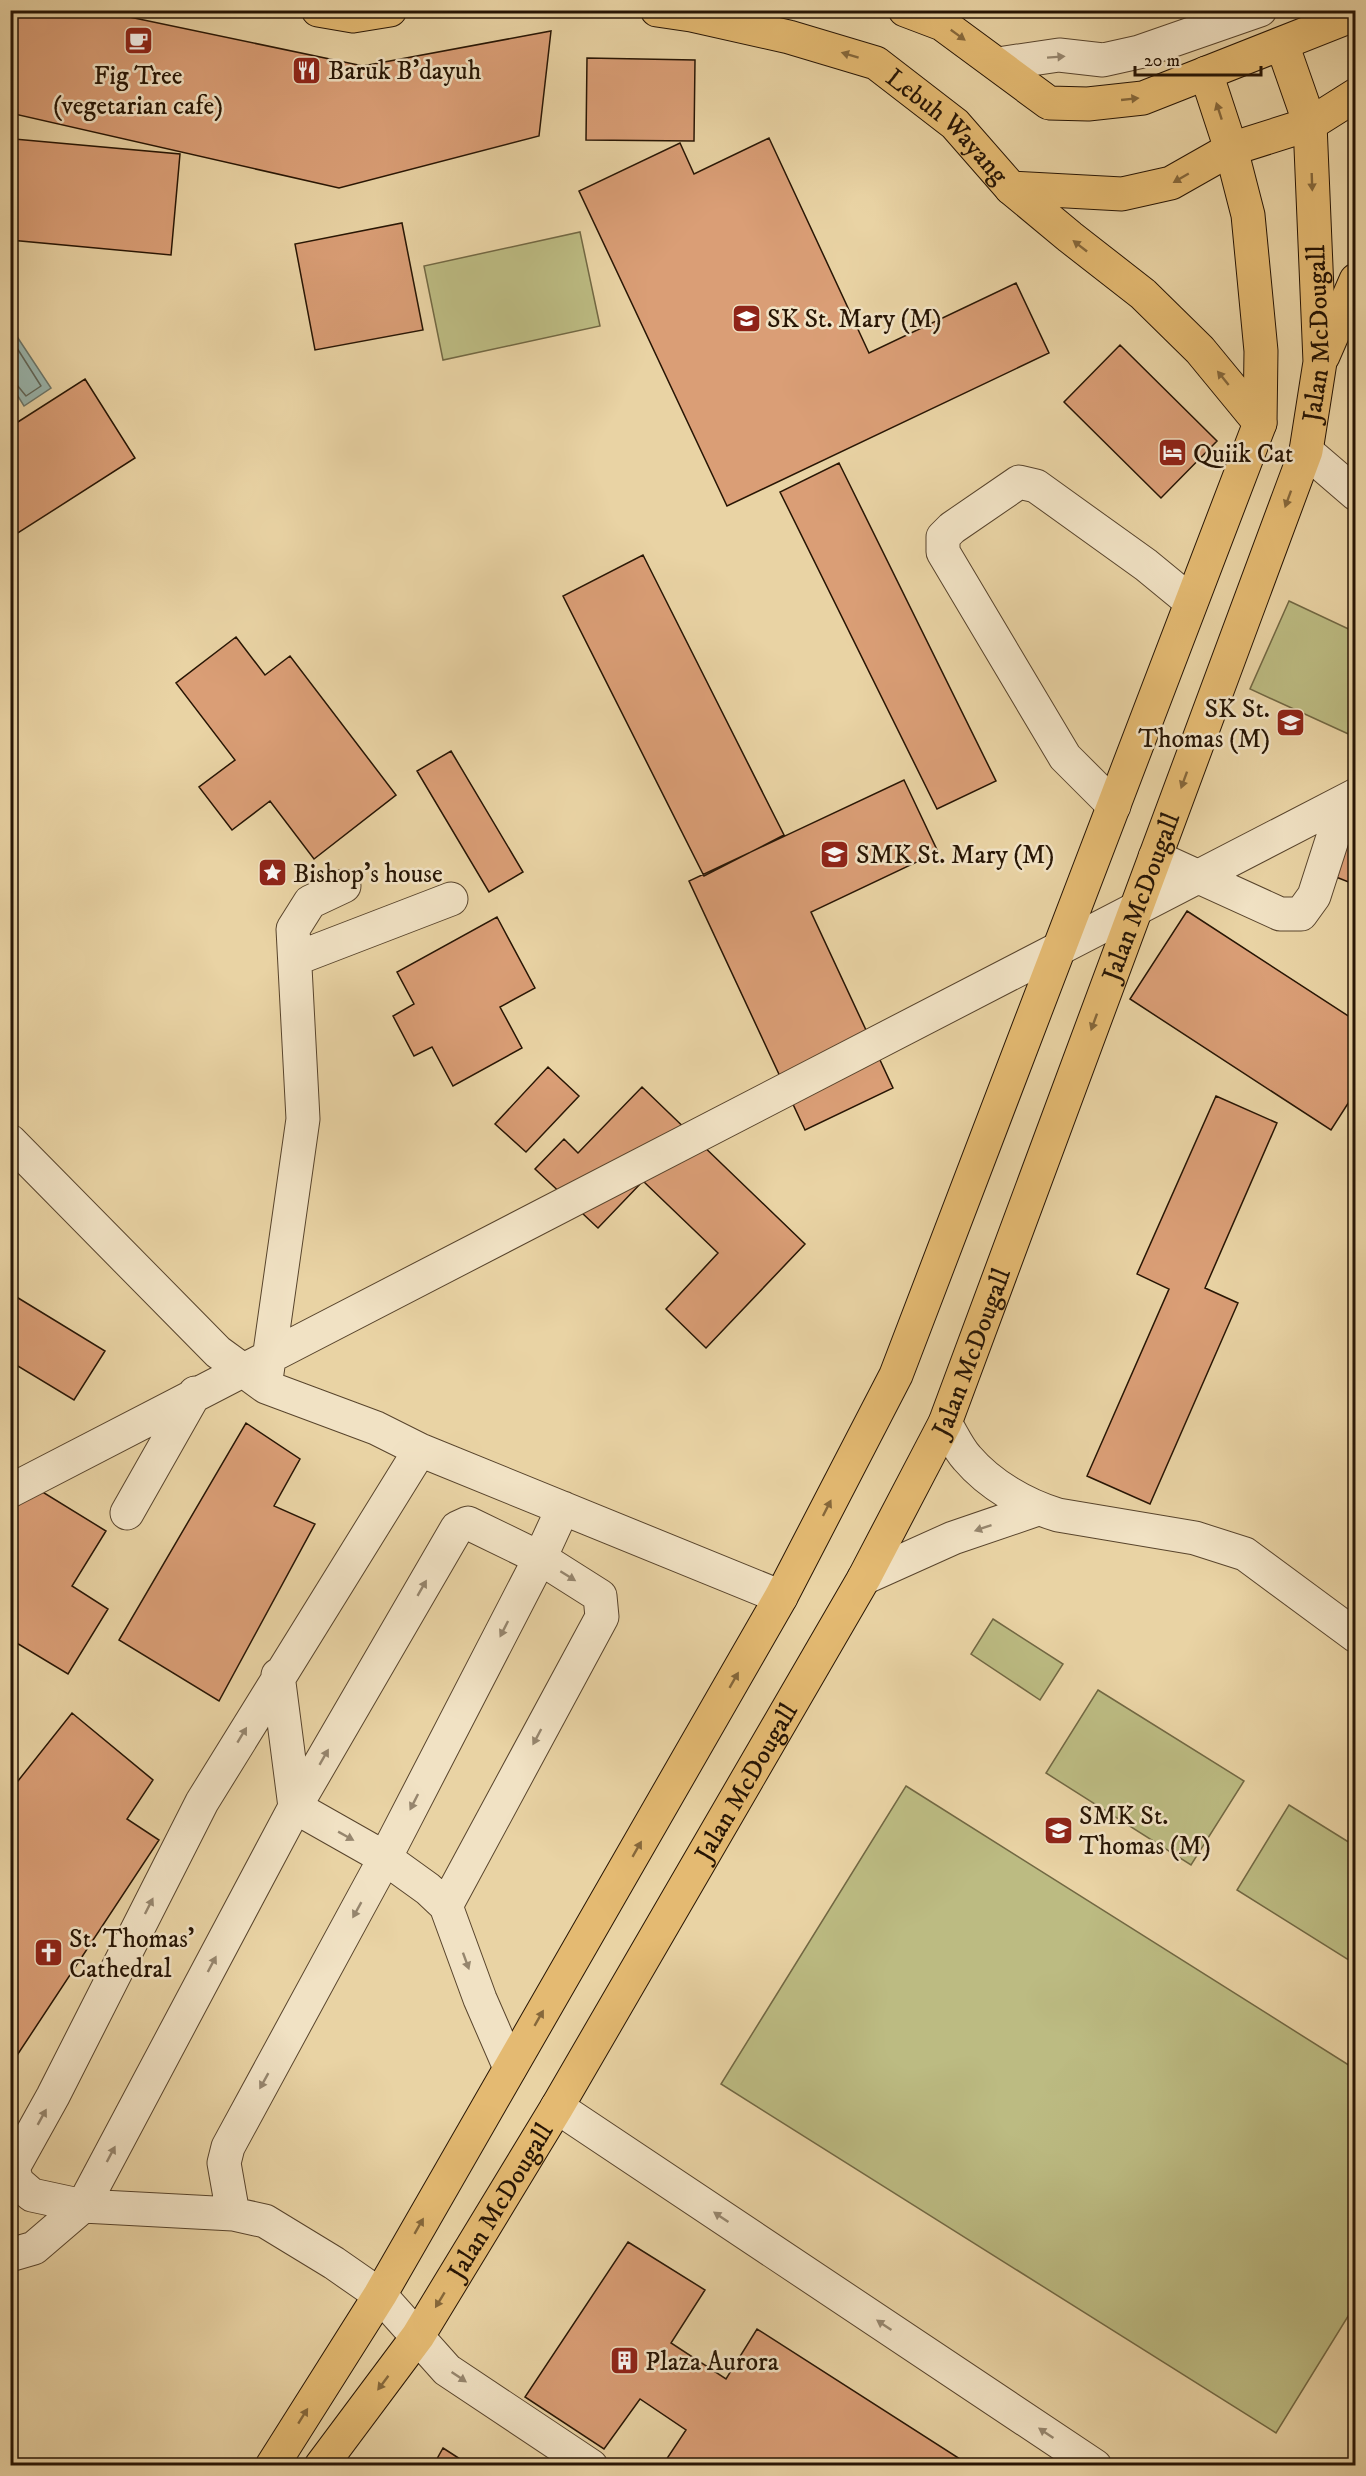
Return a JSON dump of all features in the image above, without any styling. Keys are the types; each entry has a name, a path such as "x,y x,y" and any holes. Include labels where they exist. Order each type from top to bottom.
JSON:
{"main road":[{"path":"318,10 353,16 390,10"},
{"name":"Lebuh Wayang","path":"657,10 691,15 789,37 876,63 955,124 1011,188 1122,194 1171,183 1232,149 1310,124 1356,95"},
{"path":"905,10 942,24 1050,103 1088,104 1143,98 1356,14"},
{"name":"Jalan McDougall","path":"321,2466 418,2336 557,2107 864,1578 945,1423 1306,452 1320,362 1310,124 1282,44"},
{"name":"Jalan McDougall","path":"272,2466 380,2295 781,1597 896,1375 1260,423 1261,351 1248,215 1232,149 1206,73"},
{"path":"1011,188 1143,294 1200,350 1260,423"},
{"path":"1320,362 1356,280"}],"street":[{"path":"998,64 1059,55 1103,60 1139,52 1260,10"},
{"path":"1306,452 1356,494"},
{"path":"1114,806 1065,757 943,552 943,537 952,528 1019,482 1036,486 1146,565 1191,602"},
{"path":"1155,857 1280,914 1301,914 1314,896 1349,802"},
{"path":"10,1491 1349,802"},
{"path":"266,1387 269,1345 303,1119 293,929 310,902 344,886"},
{"path":"295,959 451,899"},
{"path":"10,1141 218,1352 266,1387 376,1428 420,1450 781,1597"},
{"path":"127,1513 218,1352"},
{"path":"945,1423 966,1458 993,1482 1038,1509 1058,1515 1195,1538 1245,1554 1356,1636"},
{"path":"420,1450 278,1675 202,1802 14,2168 17,2182 32,2195 84,2206 232,2214 265,2221 334,2263 380,2295 447,2370 591,2466"},
{"path":"232,2214 224,2163 228,2147 385,1858 540,1558 563,1508"},
{"path":"864,1578 953,1538 1038,1509"},
{"path":"10,2255 34,2248 84,2206 295,1807 457,1528 468,1523 540,1558 600,1596 602,1617 446,1906"},
{"path":"278,1675 295,1807"},
{"path":"295,1807 385,1858 428,1889 446,1906 480,2000 510,2068"},
{"path":"557,2107 1095,2466"}],"shaded area":[{"path":"580,232 600,326 443,360 424,266"},
{"path":"1289,601 1355,632 1355,737 1250,689"},
{"path":"993,1619 1063,1664 1040,1700 971,1654"},
{"path":"1098,1690 1244,1781 1191,1865 1046,1773"},
{"path":"906,1786 1355,2069 1355,2305 1276,2433 721,2084"},
{"path":"1289,1805 1355,1846 1355,1964 1237,1890"}],"water":[{"path":"10,326 51,388 24,406 11,385"}],"building":[{"path":"16,10 96,10 363,66 551,31 539,136 339,188 10,113 10,29"},
{"path":"587,58 695,60 694,141 586,140"},
{"name":"SK St. Mary (M)","path":"769,138 869,353 1016,283 1049,353 727,506 579,191 680,143 694,174"},
{"path":"14,139 180,154 171,255 10,240 10,177"},
{"path":"402,223 423,330 315,350 295,244"},
{"path":"1120,345 1217,441 1161,498 1064,402"},
{"path":"85,379 135,458 10,538 10,427"},
{"path":"839,463 996,781 937,809 780,492"},
{"path":"643,555 784,835 704,876 563,596"},
{"path":"236,637 265,675 290,656 396,795 314,859 270,801 232,830 199,787 235,760 176,683"},
{"path":"451,751 523,872 489,892 417,771"},
{"path":"904,780 938,852 811,912 893,1088 805,1130 689,881"},
{"path":"1356,815 1356,885 1331,875"},
{"path":"1187,911 1356,1021 1356,1091 1331,1130 1130,999"},
{"path":"497,917 535,988 500,1007 522,1048 453,1086 432,1047 414,1056 393,1016 414,1004 397,972"},
{"path":"548,1067 579,1096 526,1152 495,1124"},
{"path":"642,1087 805,1244 706,1348 666,1309 718,1253 643,1181 598,1228 535,1169 564,1139 578,1153"},
{"path":"1216,1096 1277,1123 1205,1288 1238,1303 1150,1504 1087,1476 1169,1289 1137,1274"},
{"path":"10,1293 105,1351 74,1400 13,1363 10,1368"},
{"path":"246,1423 300,1459 274,1506 315,1524 219,1701 119,1640"},
{"path":"10,1472 106,1531 72,1586 108,1609 68,1674 10,1639"},
{"name":"St. Thomas' Cathedral","path":"72,1713 153,1780 127,1819 159,1840 10,2066 10,1791"},
{"name":"Plaza Aurora","path":"628,2242 705,2290 671,2343 726,2379 757,2329 971,2466 662,2466 686,2430 640,2399 604,2449 525,2397"},
{"path":"443,2448 471,2466 433,2466"}],"place":[{"name":"Fig Tree (vegetarian cafe)","path":"138,41"},
{"name":"Baruk B’dayuh","path":"307,70"},
{"name":"SK St. Mary (M)","path":"746,318"},
{"name":"Quiik Cat","path":"1172,453"},
{"name":"SK St. Thomas (M)","path":"1291,723"},
{"name":"SMK St. Mary (M)","path":"835,854"},
{"name":"Bishop's house","path":"272,873"},
{"name":"SMK St. Thomas (M)","path":"1058,1830"},
{"name":"St. Thomas' Cathedral","path":"48,1953"},
{"name":"Plaza Aurora","path":"624,2361"}]}
